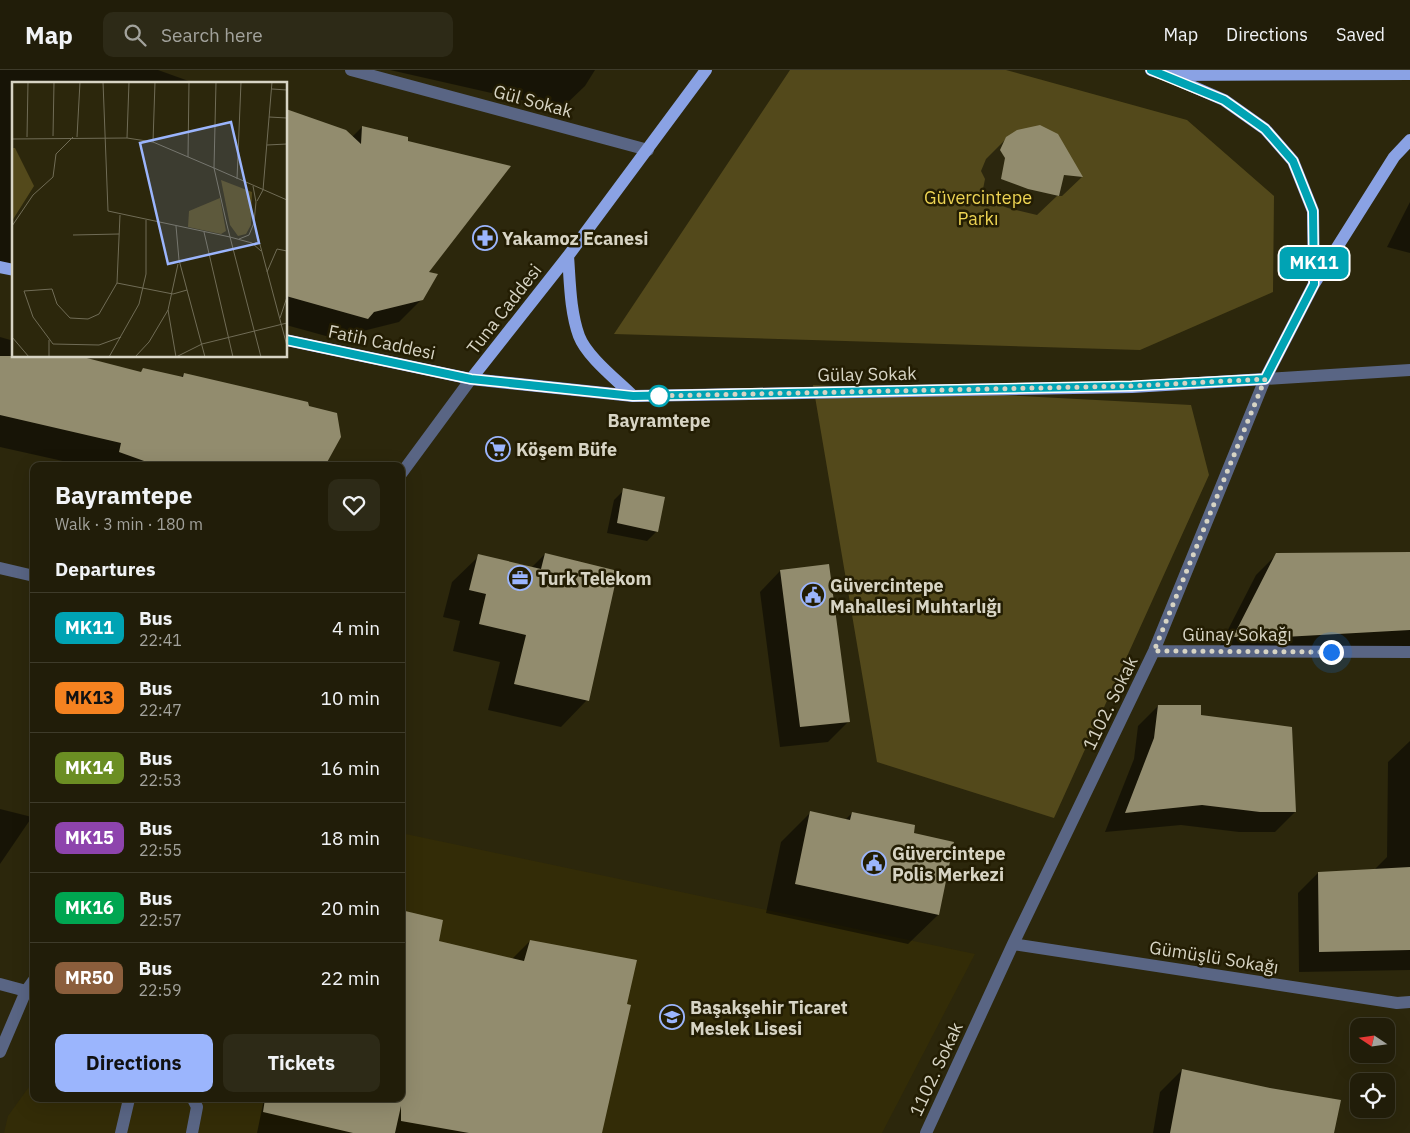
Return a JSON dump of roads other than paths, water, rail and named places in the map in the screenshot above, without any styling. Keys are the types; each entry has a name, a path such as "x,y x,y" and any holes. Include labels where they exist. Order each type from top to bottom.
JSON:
{"main road":[{"name":"Tuna Caddesi","path":"471,379 568,256 706,70"},
{"path":"1151,70 1224,100 1265,129 1293,161 1313,211 1314,284"},
{"path":"1166,75 1410,74"},
{"name":"1102. Sokak","path":"1265,379 1314,284 1394,157 1410,140"},
{"path":"568,256 571,295 580,337 596,360 633,396"},
{"name":"Fatih Caddesi","path":"288,340 471,379"},
{"name":"Gülay Sokak","path":"471,379 633,396 1123,387 1265,379"}],"street":[{"name":"Gül Sokak","path":"351,70 648,150"},
{"path":"1265,379 1410,370"},
{"name":"Tuna Caddesi","path":"405,469 471,379"},
{"name":"1102. Sokak","path":"926,1133 1013,944 1154,651 1265,379"},
{"path":"0,568 30,575"},
{"name":"Günay Sokağı","path":"1154,651 1410,652"},
{"name":"Gümüşlü Sokağı","path":"1013,944 1404,1003 1410,1008"},
{"path":"0,984 30,986 0,1052"},
{"path":"121,1133 128,1102"},
{"path":"192,1133 197,1107 194,1102"}],"place":[{"name":"Yakamoz Ecanesi","path":"485,238"},
{"name":"Bayramtepe","path":"659,396"},
{"name":"Köşem Büfe","path":"498,449"},
{"name":"Turk Telekom","path":"520,578"},
{"name":"Güvercintepe Mahallesi Muhtarlığı","path":"813,595"},
{"name":"Güvercintepe Polis Merkezi","path":"874,863"},
{"name":"Başakşehir Ticaret Meslek Lisesi","path":"672,1017"}],"park label":[{"name":"Güvercintepe Parkı","path":"978,207"}]}
